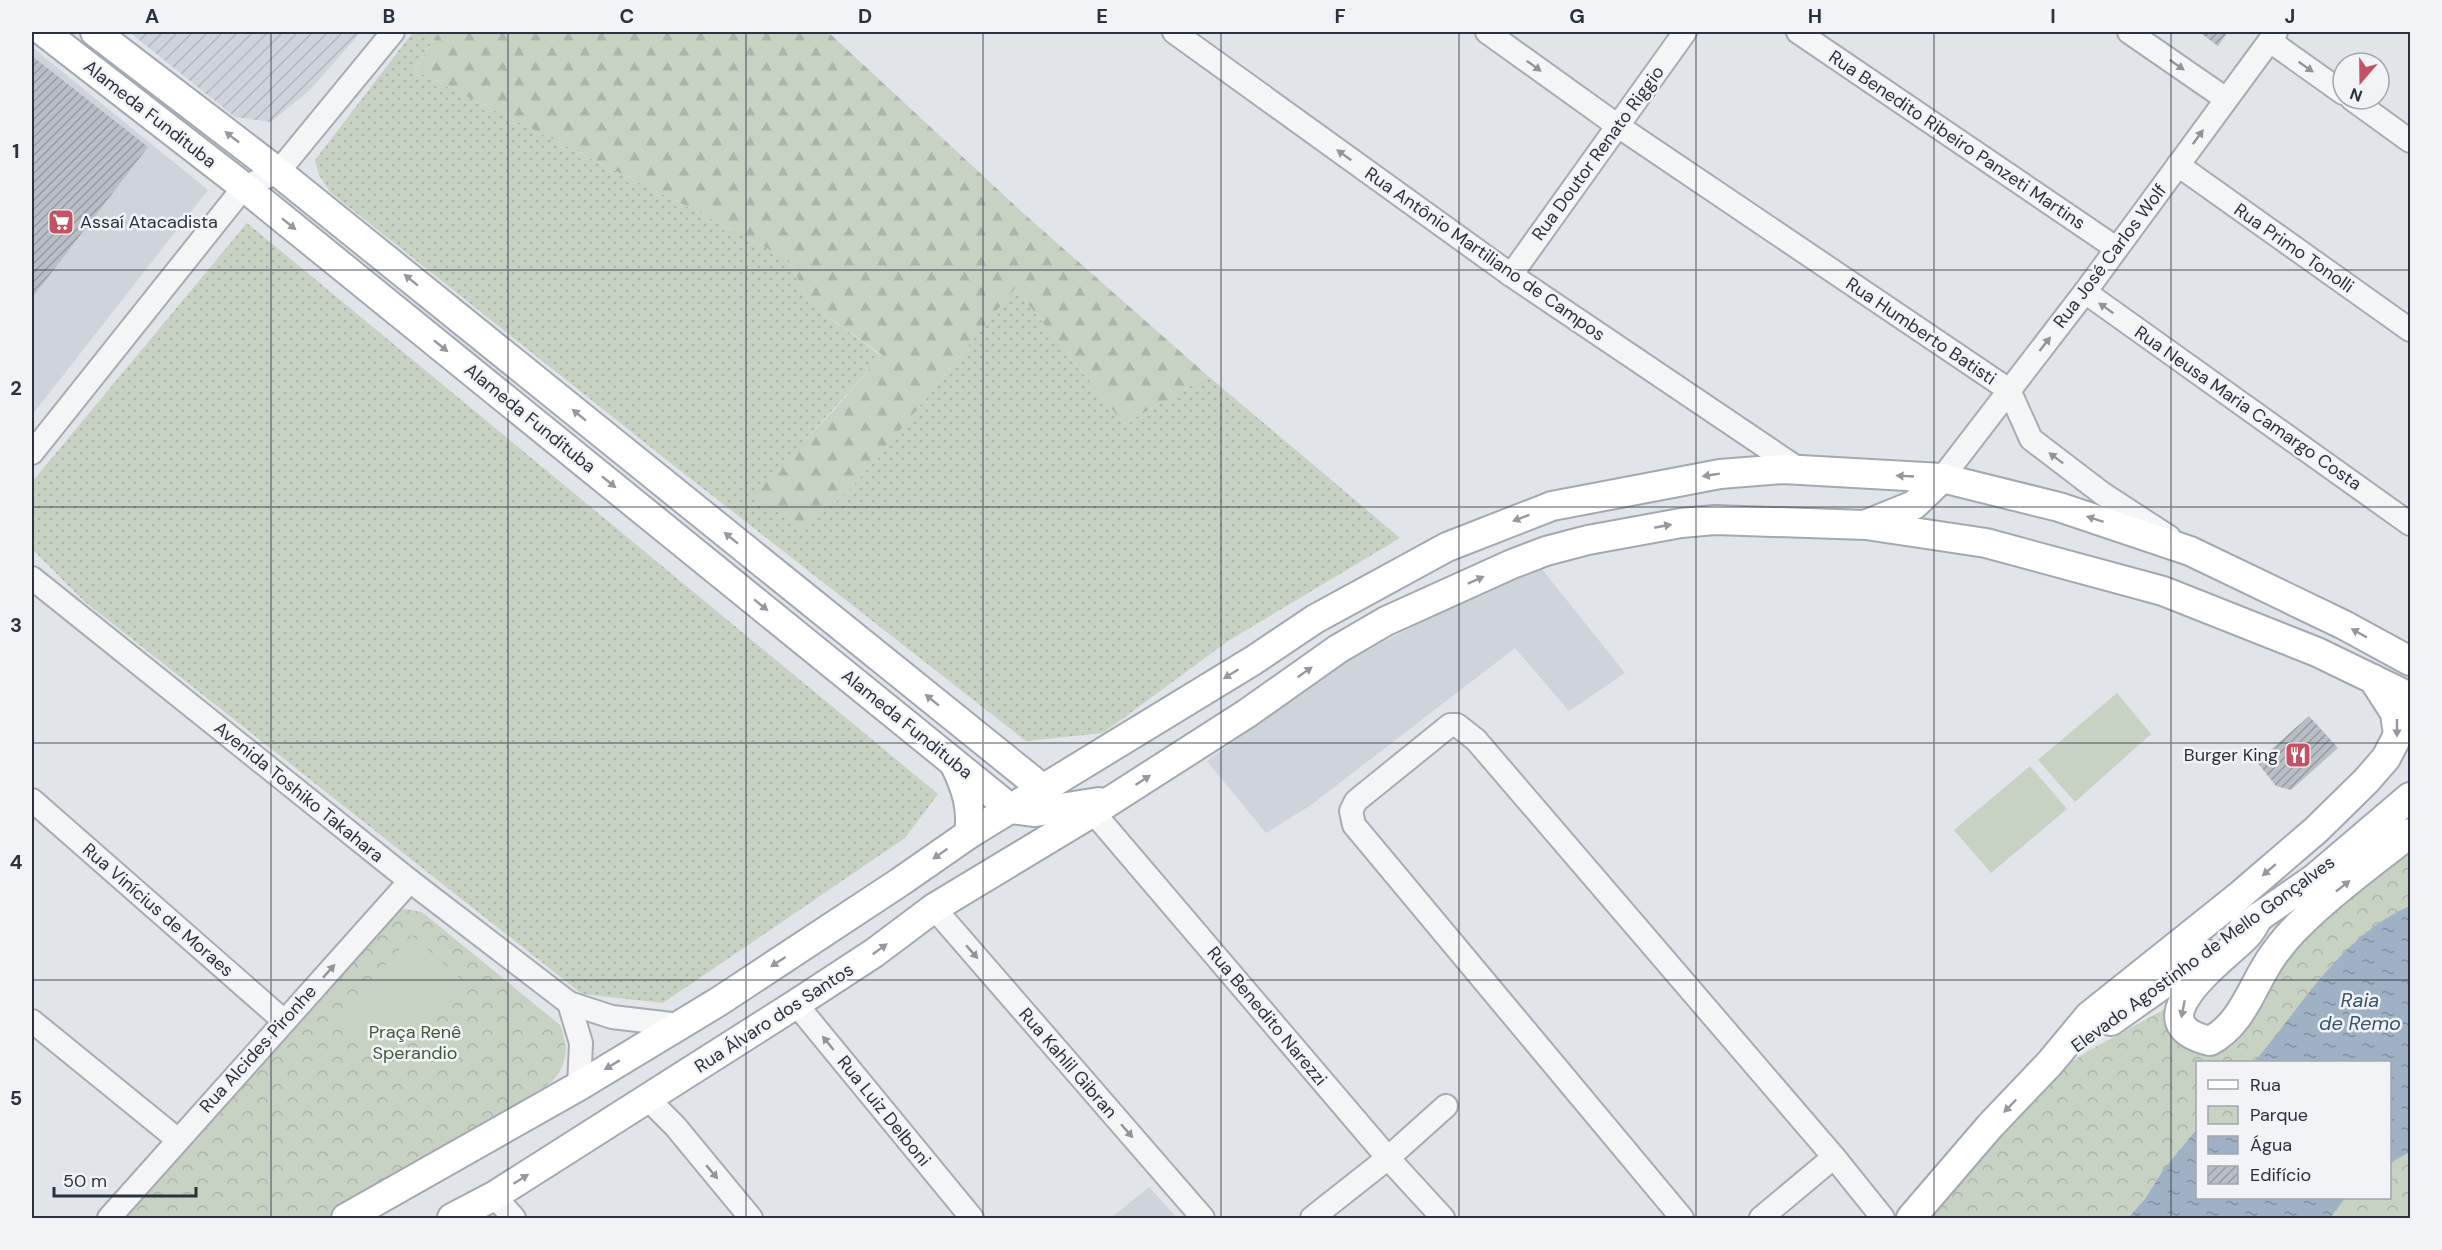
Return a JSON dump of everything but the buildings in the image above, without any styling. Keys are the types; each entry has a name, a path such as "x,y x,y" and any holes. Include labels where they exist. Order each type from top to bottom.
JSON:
{"main road":[{"name":"Alameda Fundituba","path":"44,32 244,187 953,760 1030,803"},
{"name":"Alameda Fundituba","path":"95,32 278,172 960,723 1030,803"},
{"path":"346,1218 579,1086 680,1025 900,882 969,834 1030,803 1079,768 1254,660 1315,619 1448,546 1552,506 1720,474 1800,470 1942,478 2059,507 2190,551"},
{"path":"1866,525 1914,505 1942,478"},
{"name":"Rua Álvaro dos Santos","path":"452,1218 494,1196 796,1004 874,953 934,908 1104,805 1246,714 1338,649 1386,621 1546,551 1588,540 1681,523 1715,520 1866,525 1986,543 2163,591 2372,677 2410,697"},
{"name":"Rua Humberto Batisti","path":"2190,551 2344,624 2410,661"},
{"path":"1315,619 1338,649"},
{"path":"1911,1218 1990,1126 2050,1063 2089,1016 2238,897 2316,830 2386,758 2398,735 2398,724 2395,712 2372,677"},
{"path":"960,723 1024,760 1053,768 1079,768"},
{"path":"953,760 968,792 971,822 969,834"},
{"name":"Elevado Agostinho de Mello Gonçalves","path":"2050,1063 2315,878 2410,797"},
{"path":"1030,803 1104,805"},
{"path":"989,875 1026,832 1030,803"},
{"path":"2259,917 2248,934 2198,979 2187,993 2181,1008 2181,1020 2186,1031 2197,1038 2210,1041 2229,1029 2273,955 2300,923 2410,833"}],"street":[{"path":"32,453 244,187 278,172 393,32"},
{"name":"Rua Antônio Martiliano de Campos","path":"1174,32 1511,275 1800,470"},
{"name":"Rua Humberto Batisti","path":"1487,32 1618,126 2009,390 2031,438 2103,494 2190,551"},
{"name":"Rua Doutor Renato Riggio","path":"1511,275 1685,32"},
{"name":"Rua Benedito Ribeiro Panzeti Martins","path":"1798,32 2116,248"},
{"path":"2129,32 2226,99"},
{"path":"2273,36 2331,83"},
{"name":"Rua José Carlos Wolf","path":"1942,478 2085,292 2273,36"},
{"path":"2369,111 2410,141"},
{"name":"Rua Primo Tonolli","path":"2178,165 2410,330"},
{"name":"Rua Neusa Maria Camargo Costa","path":"2085,292 2410,524"},
{"name":"Avenida Toshiko Takahara","path":"32,578 410,881 569,1003 612,1017 680,1025"},
{"path":"1682,1218 1354,825 1351,811 1356,801 1450,725 1457,725 1476,740 1834,1157 1883,1218"},
{"name":"Rua Vinícius de Moraes","path":"32,800 284,1021"},
{"name":"Rua Benedito Narezzi","path":"1104,805 1388,1158 1443,1218"},
{"name":"Rua Alcides Pironhe","path":"109,1218 177,1139 410,881"},
{"name":"Rua Kahlil Gibran","path":"934,908 1203,1218"},
{"path":"569,1003 582,1043 579,1086"},
{"name":"Rua Luiz Delboni","path":"796,1004 972,1218"},
{"path":"32,1021 177,1139"},
{"path":"648,1099 675,1126 751,1218"},
{"path":"1312,1218 1388,1158 1446,1106"},
{"path":"1761,1218 1834,1157"},
{"path":"494,1196 513,1218"}],"shaded area":[{"path":"129,32 361,32 310,90 271,122 235,117"},
{"path":"32,47 208,190 32,415"},
{"path":"1541,568 1625,673 1569,711 1515,648 1311,805 1266,833 1207,761 1336,667 1425,620"},
{"path":"1149,1187 1177,1218 1111,1218"}],"green space":[{"path":"413,32 439,32 414,70 789,260 809,303 882,356 805,440 845,494 880,455 1015,288 1124,424 1208,376 1400,538 1228,641 1103,733 1026,741 668,461 330,192 319,175 315,160"},
{"path":"439,32 828,32 1023,213 1208,376 1124,424 1015,288 880,455 845,494 804,530 752,495 834,410 882,355 809,303 789,260 414,70"},
{"path":"247,223 938,794 905,838 663,1003 582,994 84,601 32,549 32,482"},
{"path":"2117,693 2151,734 2075,802 2038,760"},
{"path":"2030,766 2067,809 1991,873 1954,830"},
{"path":"2410,843 2410,1218 1929,1218 2033,1100 2067,1065 2088,1051 2169,1007 2180,1042 2191,1050 2201,1053 2214,1054 2226,1050 2245,1032 2271,983 2291,954 2357,888"},
{"name":"Praça Renê Sperandio","path":"405,909 422,912 560,1025 566,1048 564,1062 552,1082 327,1218 120,1218 390,911"},
{"path":"412,935 464,982 386,1068 334,1021"}],"water":[{"name":"Raia de Remo","path":"2410,906 2410,1152 2391,1162 2391,1061 2255,1061 2343,954 2385,919"},
{"path":"2196,1130 2196,1199 2344,1199 2330,1218 2128,1218 2145,1199 2164,1169"}],"place":[{"name":"Assaí Atacadista","path":"61,222"},
{"name":"Burger King","path":"2298,755"}]}
